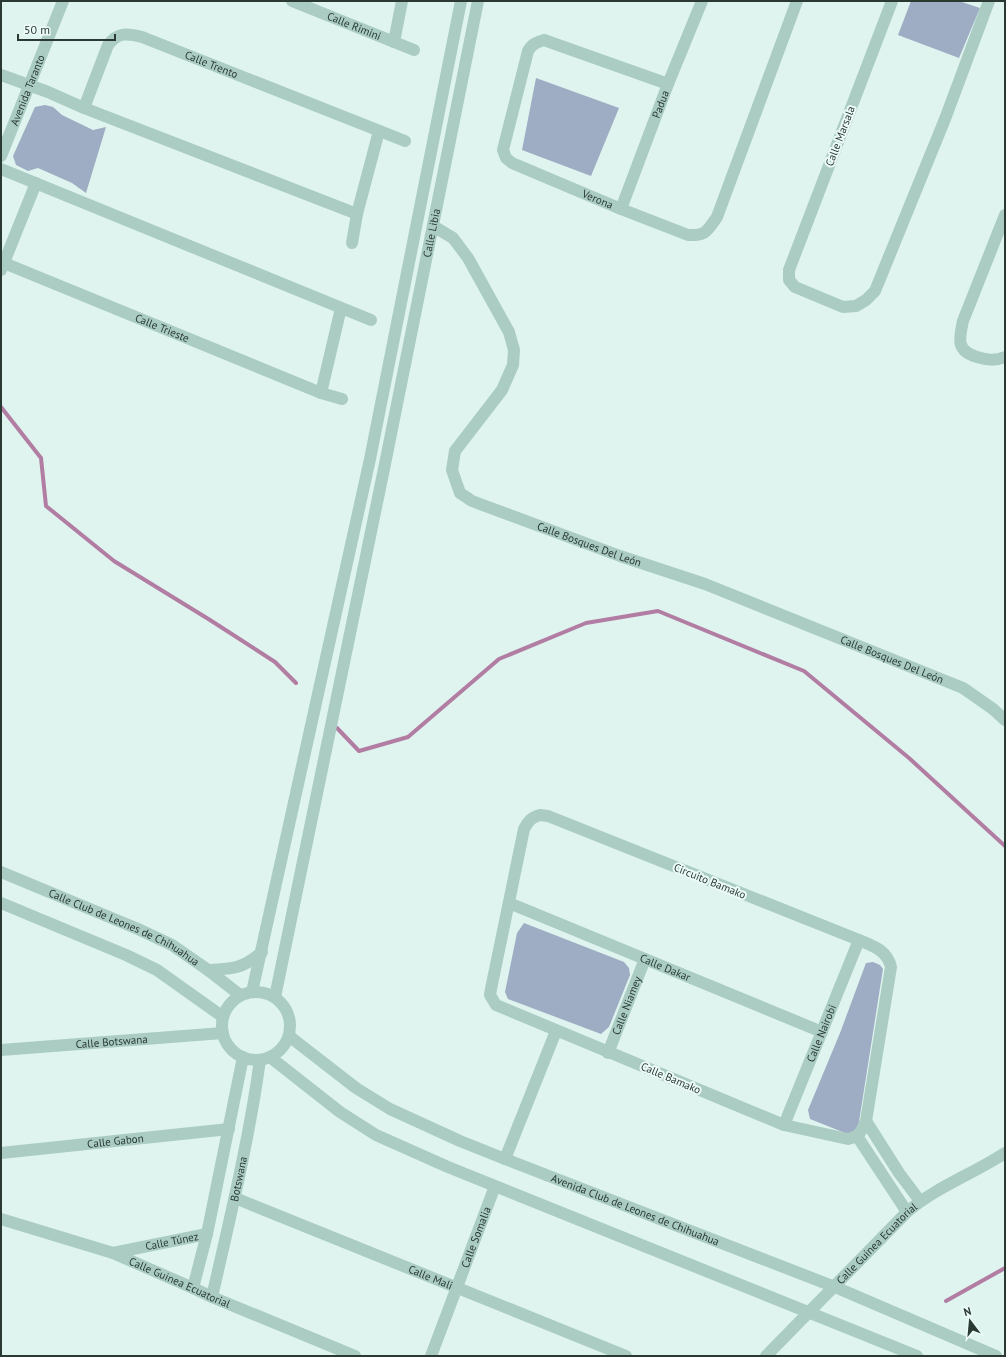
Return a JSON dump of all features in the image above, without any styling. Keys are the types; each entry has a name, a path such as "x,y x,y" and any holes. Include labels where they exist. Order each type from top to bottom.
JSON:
{"street":[{"name":"Avenida Taranto","path":"1,156 63,1"},
{"name":"Calle Rimini","path":"292,1 414,50"},
{"name":"Calle Rimini","path":"394,42 402,1"},
{"name":"Calle Libia","path":"252,992 370,459 461,1"},
{"name":"Calle Libia","path":"275,996 385,464 478,1"},
{"name":"Padua","path":"621,209 668,84 702,1"},
{"name":"Verona","path":"668,84 544,40 537,42 531,46 528,51 503,150 504,154 512,164 688,235 699,235 708,230 717,217 797,1"},
{"name":"Calle Marsala","path":"892,1 789,270 789,280 795,287 843,307 856,306 866,300 875,291 944,119 989,1"},
{"name":"Calle Trento","path":"84,108 108,45 114,38 122,34 133,34 157,42 405,142"},
{"path":"1,75 48,92 84,108 357,214"},
{"path":"352,243 357,214 379,131"},
{"path":"1,169 371,320"},
{"name":"Calle Trieste","path":"36,183 2,267 321,393 342,399"},
{"path":"1005,215 960,333 962,348 968,354 987,360 1005,357"},
{"name":"Calle Bosques Del León","path":"433,226 453,238 468,258 509,332 514,350 513,366 502,390 456,451 452,470 460,493 472,501 620,556 705,584 963,688 993,709 1005,720"},
{"path":"321,393 341,308"},
{"name":"Circuito Bamako","path":"533,817 540,815 548,816 878,948 885,954 891,967 866,1121"},
{"name":"Calle Bamako","path":"533,817 527,822 524,829 490,989 492,1000 496,1005 784,1126 848,1139 857,1136"},
{"name":"Calle Club de Leones de Chihuahua","path":"1,872 138,929 172,945 240,995"},
{"path":"1,903 126,955 157,970 223,1017"},
{"name":"Calle Dakar","path":"509,903 822,1032"},
{"name":"Calle Nairobi","path":"784,1126 858,940"},
{"path":"208,970 236,968 244,965 262,952"},
{"name":"Calle Niamey","path":"608,1053 645,959"},
{"path":"265,1058 282,1048 289,1036 291,1024 289,1014 283,1004 275,996 264,992 252,992 240,995 227,1008 223,1017 223,1033 227,1043 234,1052 244,1057 265,1058 340,1112 376,1135 448,1167 917,1356"},
{"path":"505,1159 556,1031"},
{"name":"Calle Botswana","path":"1,1050 223,1033"},
{"name":"Avenida Club de Leones de Chihuahua","path":"289,1036 356,1088 390,1109 460,1141 834,1287 996,1356"},
{"name":"Botswana","path":"193,1288 207,1234 244,1057"},
{"name":"Botswana","path":"212,1297 235,1198 255,1095 265,1058"},
{"path":"866,1121 862,1130 857,1136 907,1212"},
{"path":"866,1121 899,1173 920,1201"},
{"name":"Calle Gabon","path":"1,1153 230,1129"},
{"name":"Calle Guinea Ecuatorial","path":"766,1356 907,1212 920,1201 988,1164 1005,1153"},
{"name":"Calle Somalia","path":"431,1356 495,1186"},
{"name":"Calle Mali","path":"235,1198 626,1356"},
{"name":"Calle Guinea Ecuatorial","path":"1,1220 113,1253 212,1297 355,1356"},
{"name":"Calle Túnez","path":"113,1253 207,1234"}],"shaded area":[{"path":"911,1 959,1 980,8 959,58 898,35"},
{"path":"536,78 619,108 591,176 522,150"},
{"path":"45,105 53,107 62,115 93,130 106,127 86,193 72,183 38,168 28,171 16,165 13,156 35,107"},
{"path":"524,923 624,962 629,968 630,975 609,1027 601,1034 508,999 505,992 517,933"},
{"path":"873,962 880,965 883,969 858,1128 850,1135 810,1119 808,1110 840,1033 866,963"}],"waterway":[{"path":"1,407 41,458 46,506 114,561 275,662 296,683"},
{"path":"337,728 359,751 408,737 499,659 586,623 658,611 804,671 909,758 1005,846"},
{"path":"946,1301 1005,1268"}]}
